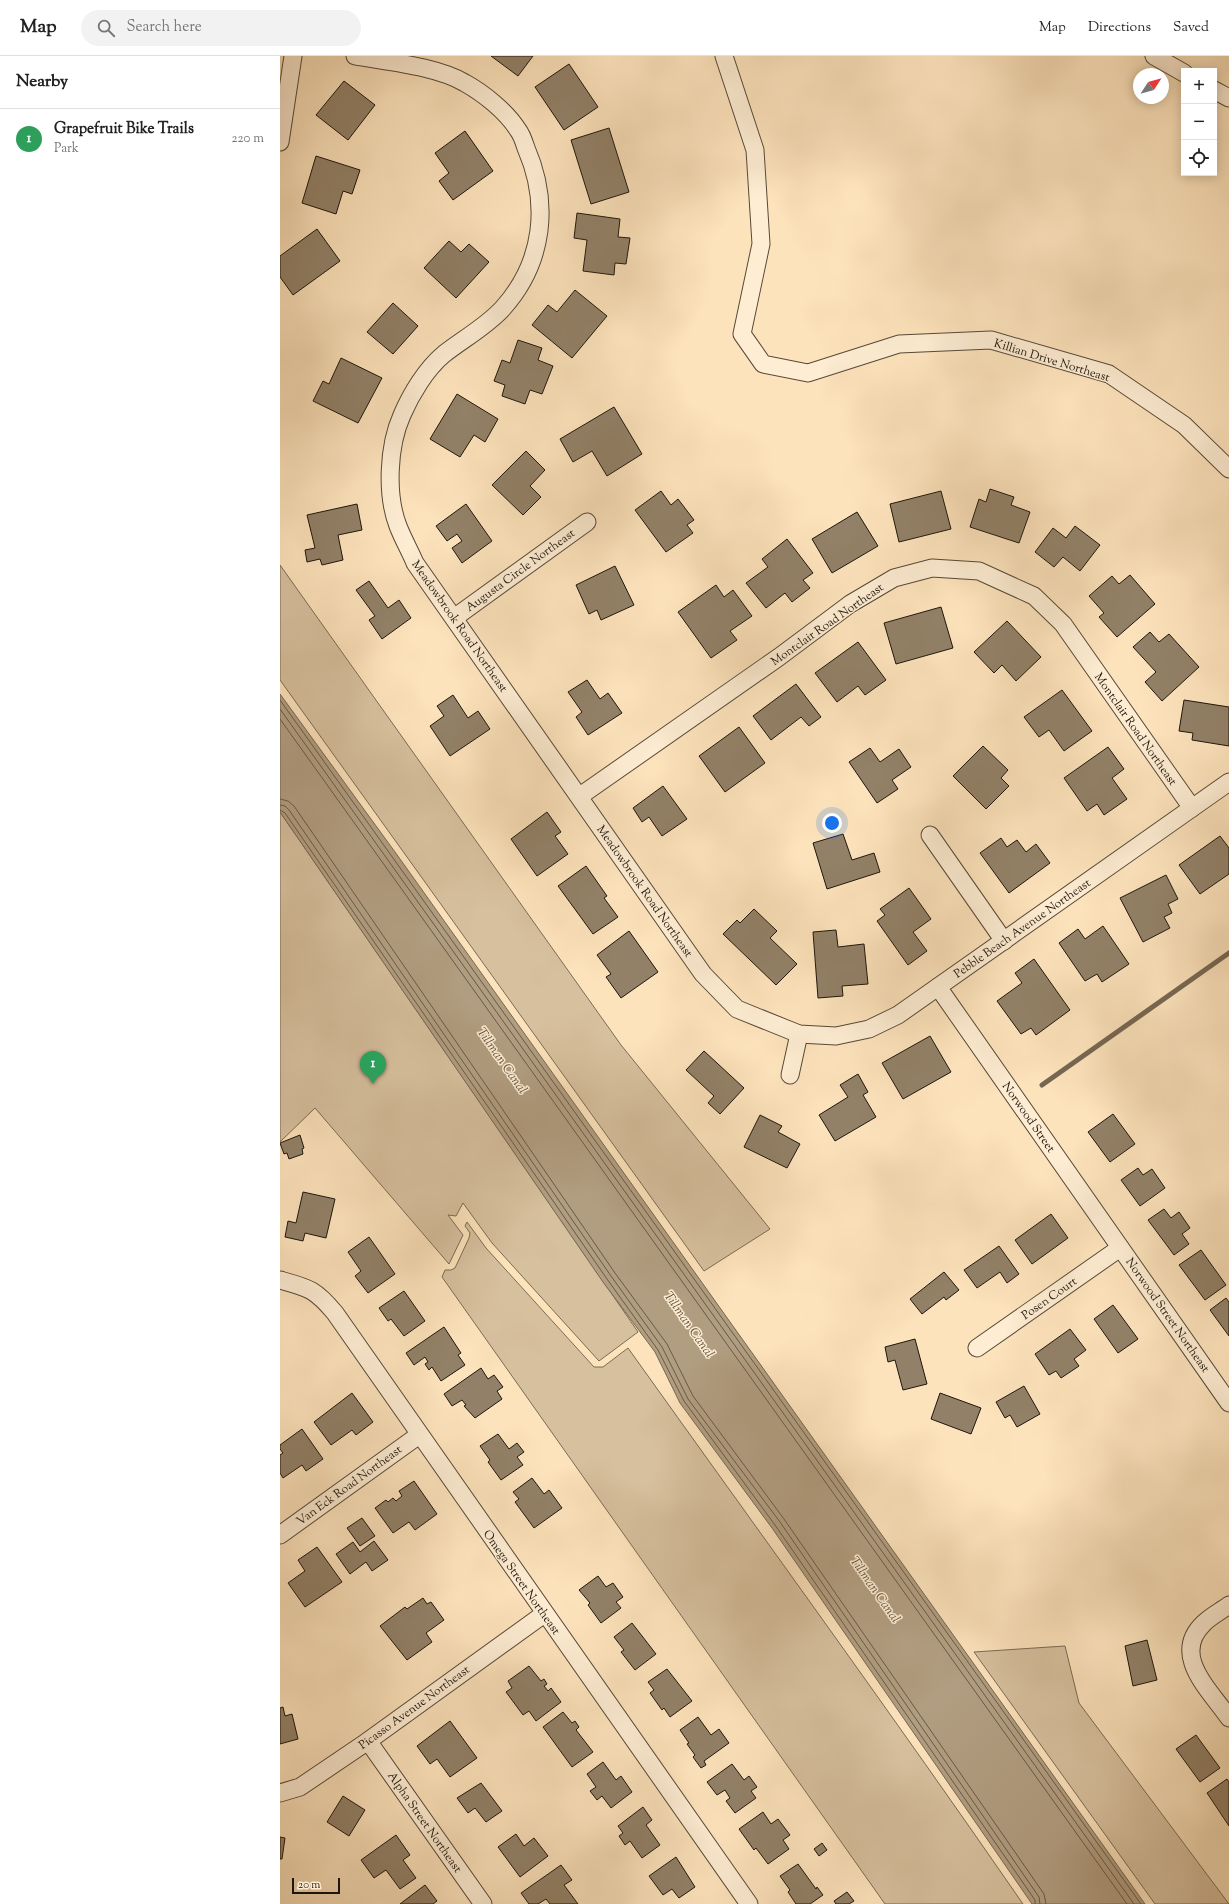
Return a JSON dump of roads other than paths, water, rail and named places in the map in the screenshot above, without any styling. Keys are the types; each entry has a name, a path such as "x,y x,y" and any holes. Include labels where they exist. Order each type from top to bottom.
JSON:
{"street":[{"path":"280,142 293,56"},
{"name":"Meadowbrook Road Northeast","path":"356,56 429,69 463,82 491,100 518,130 534,166 541,206 537,245 527,273 503,308 483,326 443,355 420,382 401,416 392,454 390,489 397,525 415,563 580,796 703,974 737,1009 799,1034"},
{"name":"Killian Drive Northeast","path":"724,56 755,150 761,244 742,334 763,364 808,373 899,344 991,340 1109,374 1184,425 1229,469"},
{"path":"1154,56 1181,71"},
{"path":"1217,92 1229,98"},
{"name":"Augusta Circle Northeast","path":"454,618 587,522"},
{"name":"Montclair Road Northeast","path":"580,796 779,657 850,604 894,578 932,568 979,571 1034,596 1063,624 1192,808"},
{"name":"Pebble Beach Avenue Northeast","path":"799,1034 836,1036 869,1029 898,1015 1229,782"},
{"path":"930,835 1004,941"},
{"name":"Norwood Street","path":"938,987 1120,1248"},
{"path":"790,1075 799,1034"},
{"name":"Posen Court","path":"977,1348 1120,1248"},
{"name":"Norwood Street Northeast","path":"1120,1248 1229,1403"},
{"name":"Omega Street Northeast","path":"280,1280 310,1288 324,1300 335,1313 544,1614 749,1904"},
{"name":"Van Eck Road Northeast","path":"280,1535 419,1435"},
{"path":"1229,1605 1204,1623 1193,1637 1189,1651 1193,1667 1229,1718"},
{"name":"Picasso Avenue Northeast","path":"280,1793 300,1787 368,1741 544,1614"},
{"name":"Alpha Street Northeast","path":"368,1741 483,1904"}],"water":[{"name":"Tillman Canal","path":"280,694 395,852 1145,1904 1032,1904 772,1528 680,1403 655,1352 603,1282 280,812"}],"waterway":[{"path":"1042,1085 1229,953"}],"place":[{"name":"Grapefruit Bike Trails","path":"373,1084"}]}
